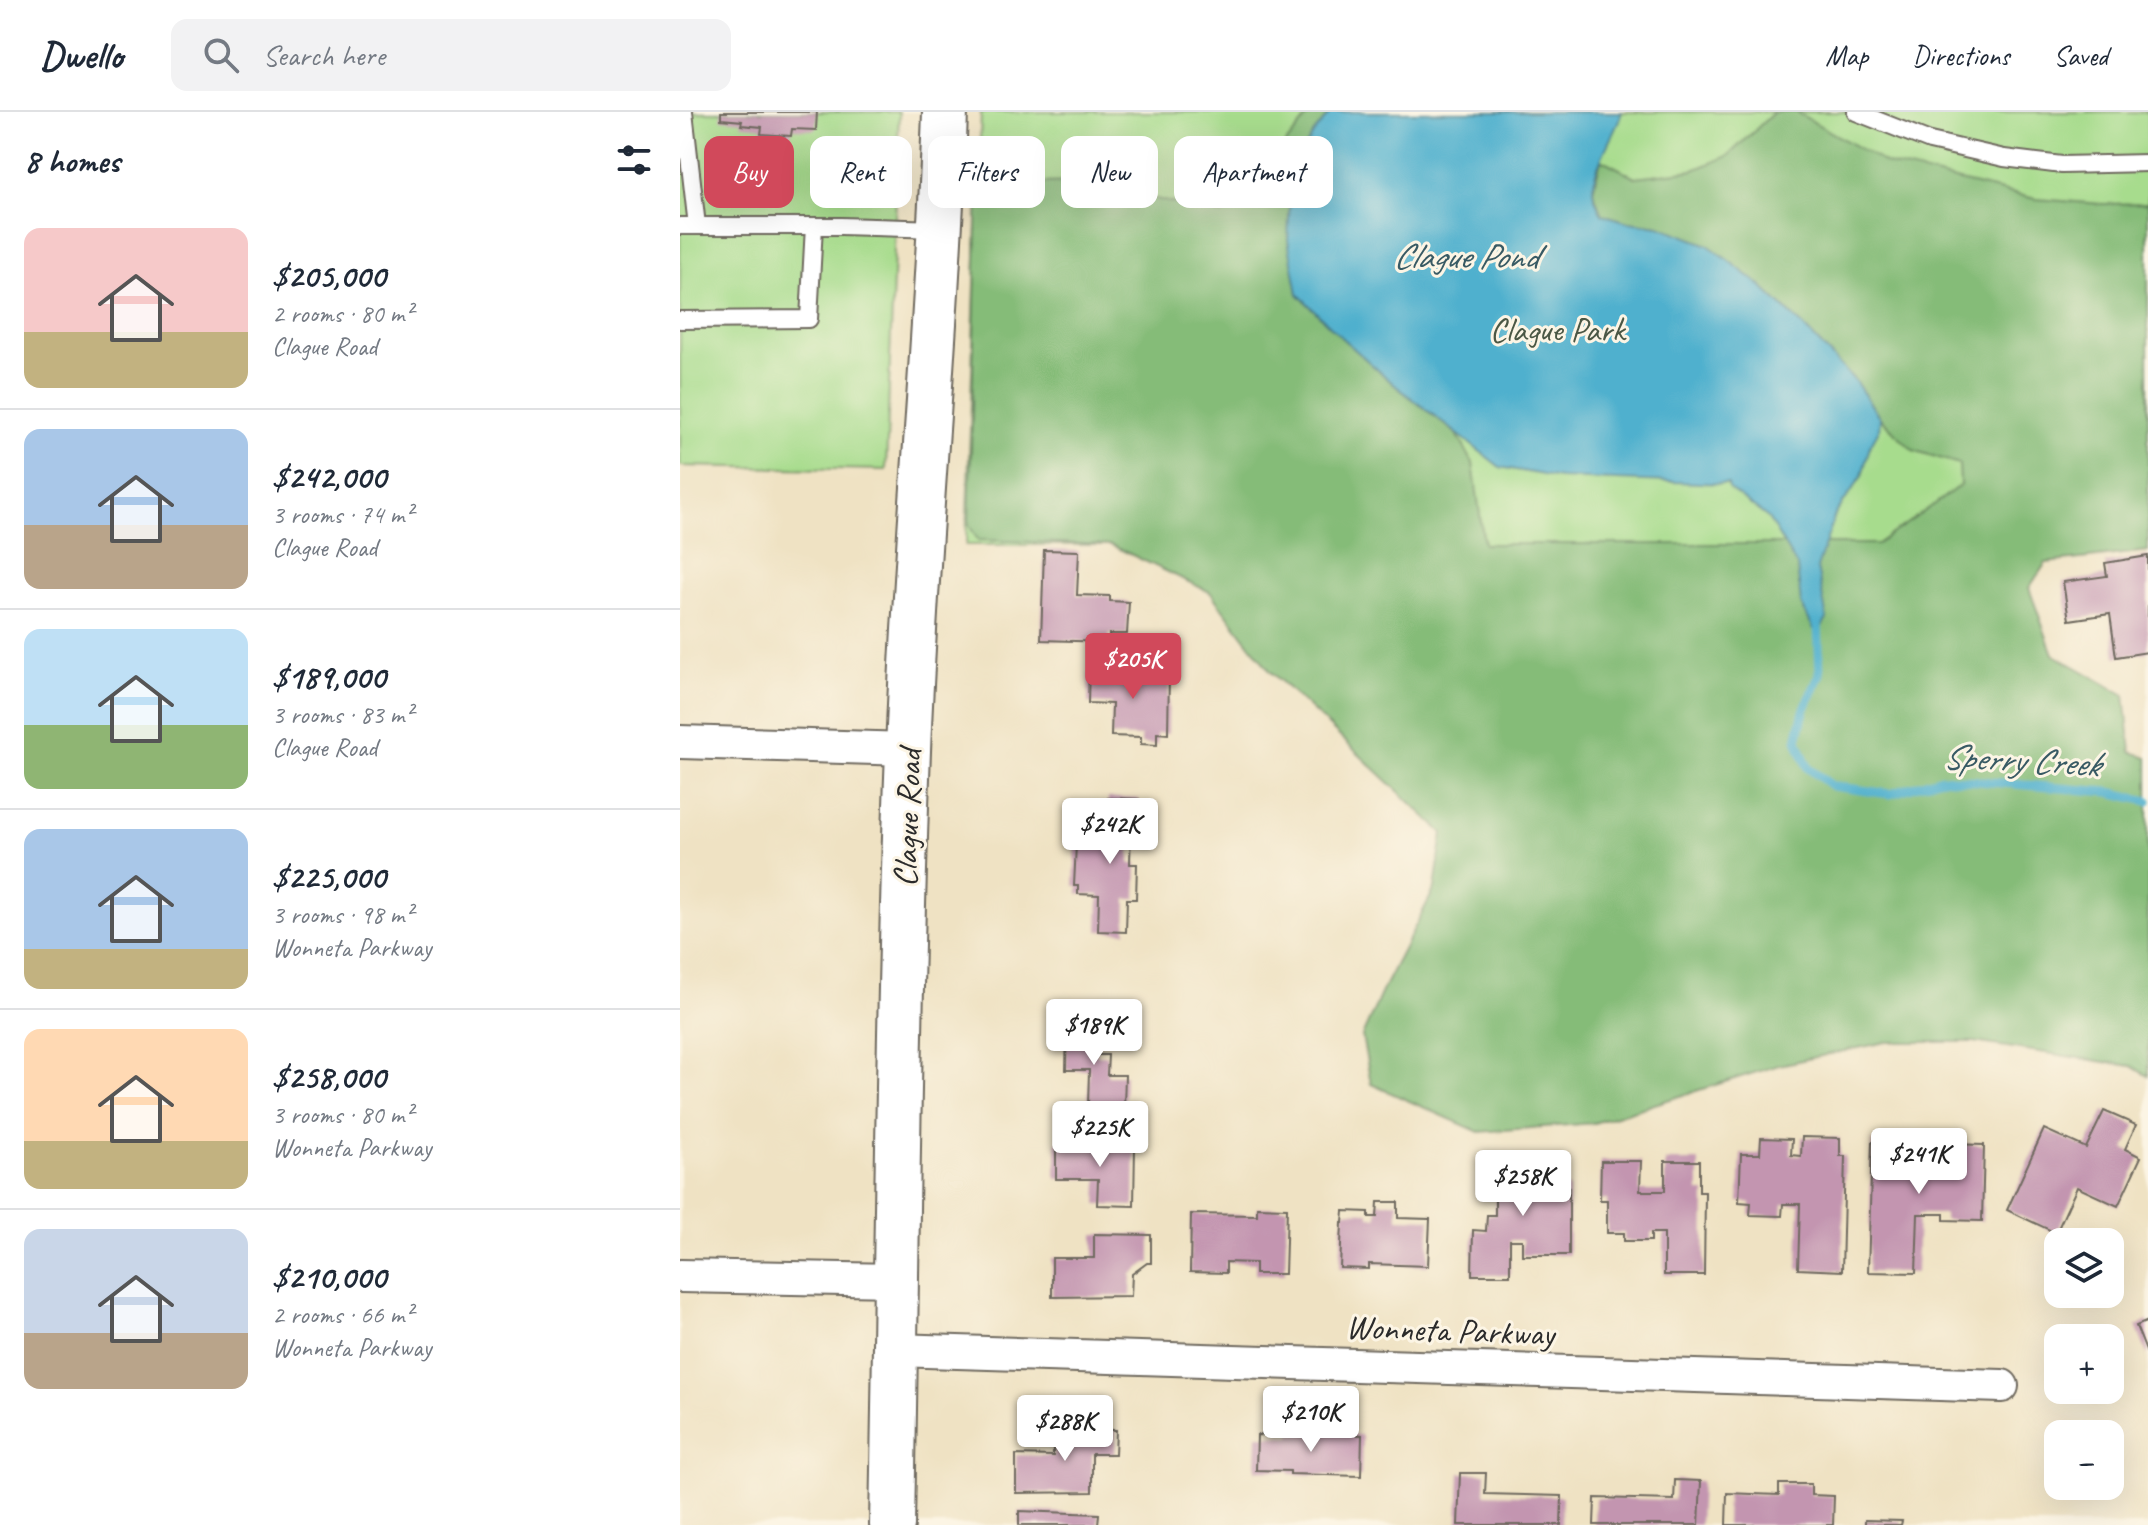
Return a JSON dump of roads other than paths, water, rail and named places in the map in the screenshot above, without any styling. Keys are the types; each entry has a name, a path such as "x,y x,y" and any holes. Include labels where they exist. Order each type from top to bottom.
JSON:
{"main road":[{"name":"Clague Road","path":"892,1525 908,749 945,112"}],"street":[{"path":"680,742 908,749"},
{"path":"680,1276 895,1280"},
{"name":"Wonneta Parkway","path":"895,1350 2002,1386"}],"lane":[{"path":"1856,112 1930,141 2004,158 2062,165 2148,163"},
{"path":"683,122 689,226 940,229"},
{"path":"680,320 809,319 814,226"}],"water":[{"name":"Clague Pond","path":"1331,112 1622,112 1594,181 1593,193 1602,214 1628,222 1659,226 1708,245 1759,284 1803,326 1855,381 1880,418 1879,430 1870,446 1862,476 1835,515 1817,568 1827,619 1818,633 1801,604 1797,566 1768,518 1729,489 1728,484 1559,478 1500,467 1396,386 1342,338 1298,294 1288,240 1289,208 1333,208 1333,136 1312,136"}],"waterway":[{"name":"Sperry Creek","path":"1818,624 1820,674 1804,711 1797,740 1808,768 1832,786 1890,794 1941,778 2109,792 2148,801"}],"park label":[{"name":"Clague Park","path":"1557,329"}]}
